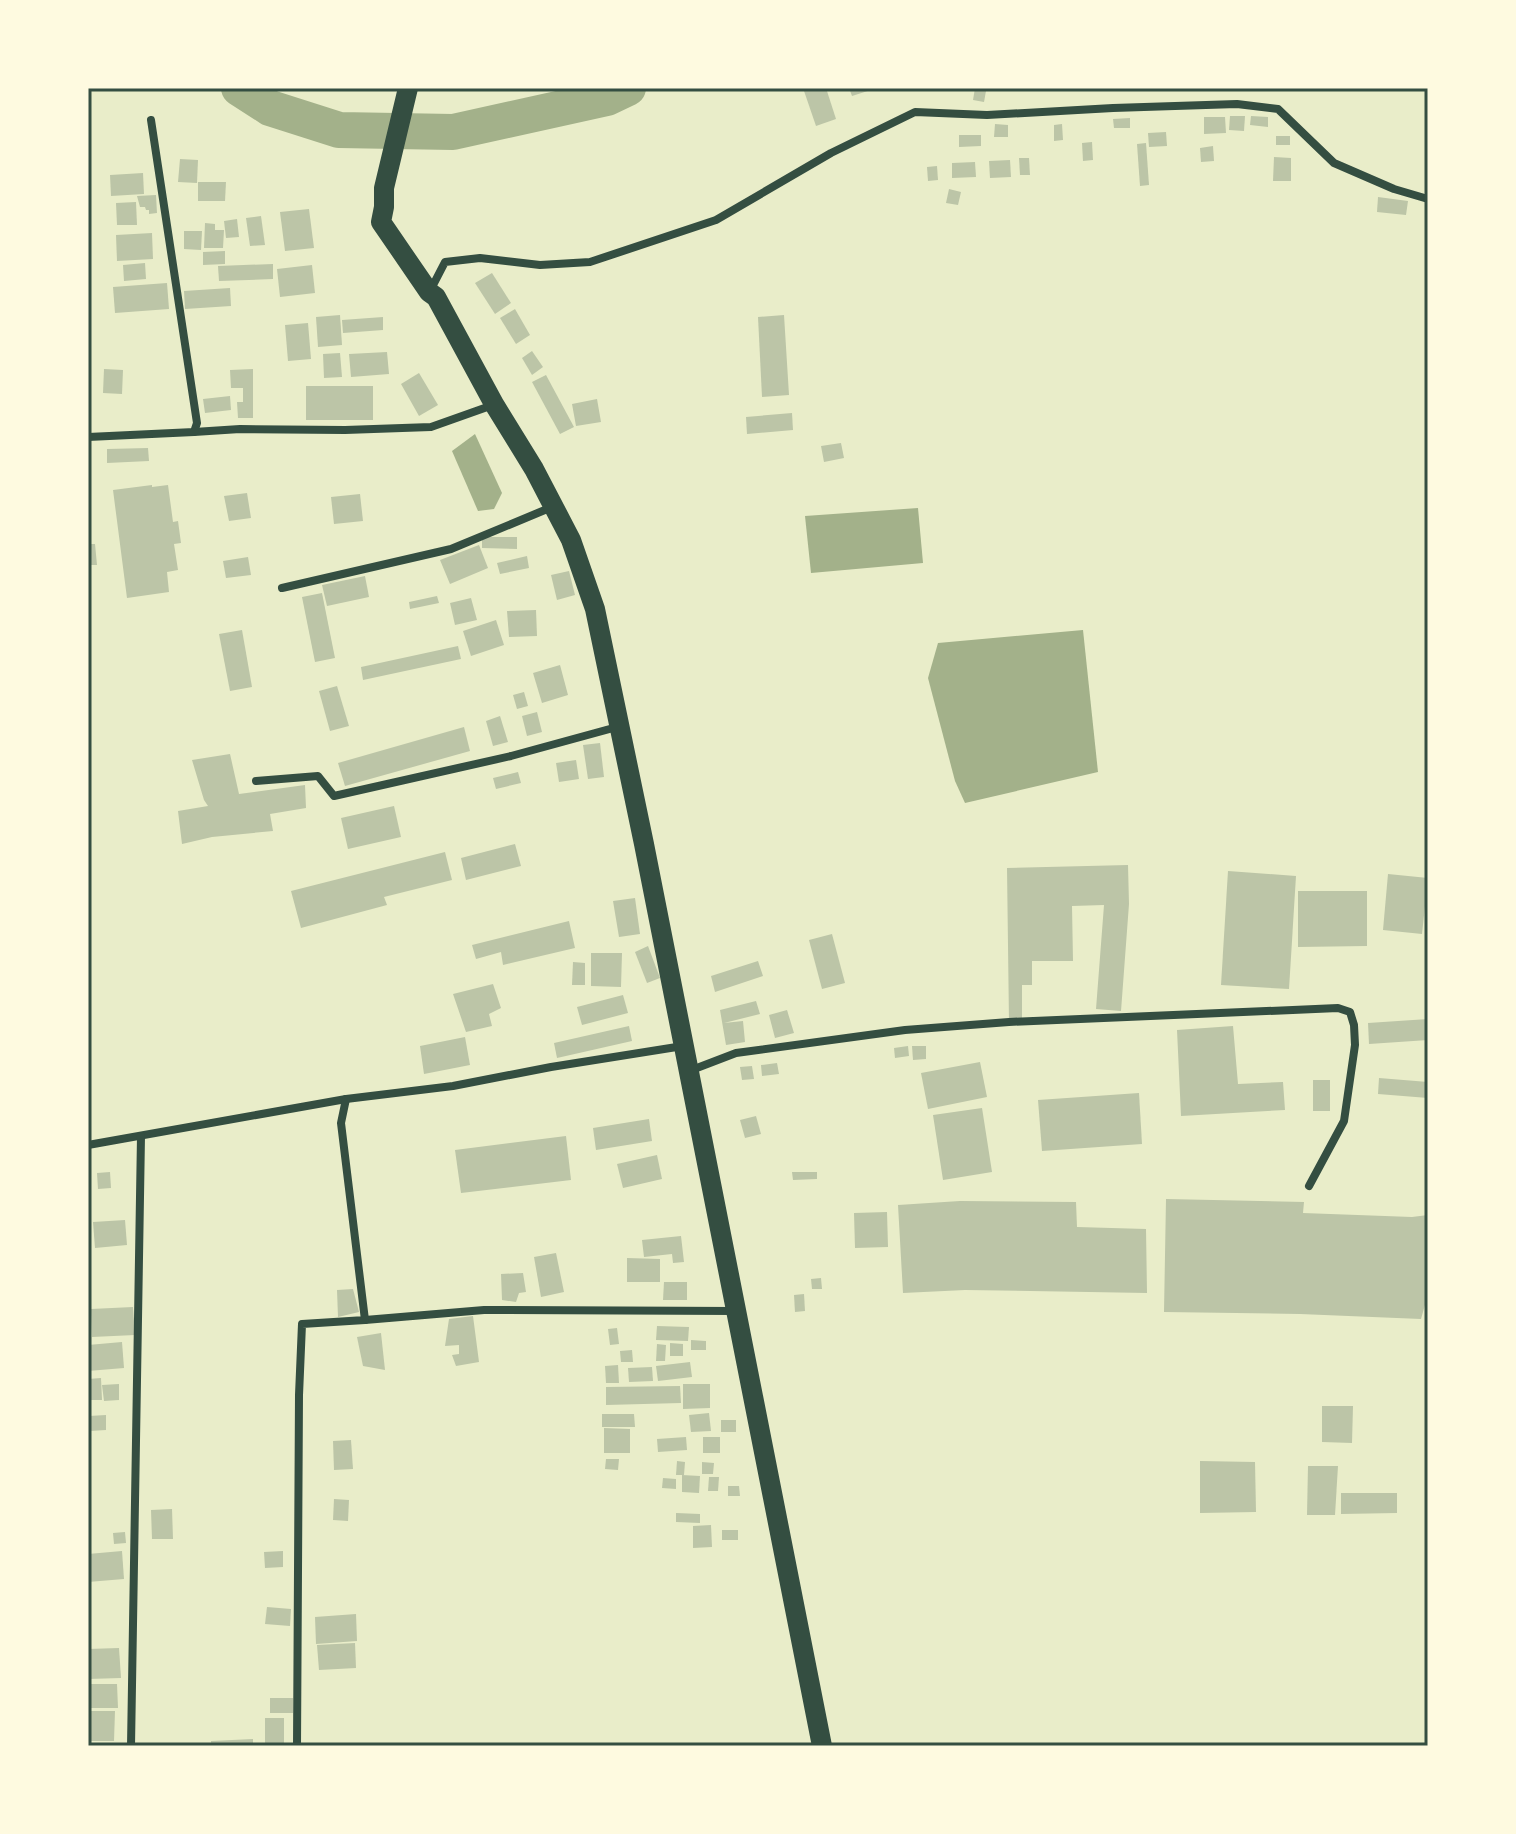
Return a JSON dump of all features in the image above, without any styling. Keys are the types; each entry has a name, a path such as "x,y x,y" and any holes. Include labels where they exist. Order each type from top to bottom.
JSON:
{"main road":[{"path":"408,88 384,188 381,222 429,292 436,297 494,404 534,469 571,540 595,609 822,1746"}],"street":[{"path":"429,292 445,262 480,258 540,265 590,262 716,220 831,153 915,112 987,115 1237,104 1278,109 1334,163 1394,189 1428,199"},
{"path":"151,120 197,423 194,432"},
{"path":"88,437 240,429 431,427 494,404"},
{"path":"282,588 451,549 553,506"},
{"path":"256,781 318,776 334,796 511,756 618,727"},
{"path":"689,1071 736,1053 905,1030 1009,1022 1338,1008 1350,1012 1354,1025 1355,1045 1344,1121 1309,1186"},
{"path":"88,1145 346,1099 453,1086 684,1046"},
{"path":"346,1099 341,1123 365,1320"},
{"path":"131,1746 141,1136"},
{"path":"297,1746 302,1324 484,1310 736,1311"}],"shaded area":[{"path":"475,434 502,493 494,509 478,511 452,451"},
{"path":"918,508 923,563 811,573 805,516"},
{"path":"1083,630 1098,772 965,803 955,781 928,678 938,643"}],"building":[{"path":"803,88 826,88 836,119 816,126"},
{"path":"849,88 874,88 874,89 852,96"},
{"path":"975,88 986,91 984,102 973,100"},
{"path":"1230,116 1245,116 1244,131 1229,130"},
{"path":"1251,116 1268,117 1268,127 1250,125"},
{"path":"1204,117 1225,117 1226,133 1204,134"},
{"path":"1130,118 1130,128 1114,128 1113,119"},
{"path":"995,124 1008,125 1008,137 994,137"},
{"path":"1062,124 1063,140 1054,141 1054,125"},
{"path":"1166,132 1167,146 1149,147 1148,133"},
{"path":"959,135 981,135 981,146 959,147"},
{"path":"1276,136 1290,136 1290,145 1276,145"},
{"path":"1092,142 1093,160 1083,161 1082,143"},
{"path":"1146,143 1149,185 1140,186 1137,144"},
{"path":"1213,146 1214,161 1201,162 1200,148"},
{"path":"1274,157 1291,158 1291,181 1273,181"},
{"path":"1019,158 1029,158 1030,175 1020,175"},
{"path":"180,159 198,160 197,183 178,182"},
{"path":"1010,160 1011,177 990,178 989,161"},
{"path":"975,162 976,177 952,178 952,163"},
{"path":"937,166 938,180 928,181 927,167"},
{"path":"143,173 144,194 111,196 110,175"},
{"path":"198,182 226,182 225,201 198,201"},
{"path":"949,189 961,192 958,205 946,203"},
{"path":"156,195 157,213 149,214 149,210 140,207 137,196"},
{"path":"1378,197 1408,201 1406,215 1377,212"},
{"path":"136,202 137,225 117,225 116,203"},
{"path":"309,209 314,248 285,251 280,212"},
{"path":"261,216 265,245 250,246 246,218"},
{"path":"237,219 239,237 226,238 224,221"},
{"path":"205,223 215,224 215,230 224,230 223,248 204,248"},
{"path":"184,231 202,231 201,250 184,249"},
{"path":"152,233 153,259 117,261 116,235"},
{"path":"225,251 225,264 203,265 203,252"},
{"path":"145,263 146,279 124,281 123,265"},
{"path":"273,264 273,279 219,281 218,266"},
{"path":"312,265 315,293 280,297 277,269"},
{"path":"492,273 511,303 495,314 475,283"},
{"path":"167,283 169,309 115,313 113,287"},
{"path":"230,288 231,306 185,309 184,291"},
{"path":"515,309 530,335 516,344 500,318"},
{"path":"340,315 342,345 318,347 316,317"},
{"path":"784,315 789,395 762,397 758,317"},
{"path":"383,317 383,330 343,333 342,320"},
{"path":"308,323 311,359 288,361 285,325"},
{"path":"532,351 543,367 532,375 522,358"},
{"path":"387,352 389,374 351,377 349,354"},
{"path":"340,353 342,377 324,378 323,354"},
{"path":"104,369 123,370 122,394 103,393"},
{"path":"253,369 253,418 238,418 237,402 243,402 243,388 231,388 230,370"},
{"path":"419,373 438,405 419,416 401,384"},
{"path":"546,375 574,427 560,434 532,382"},
{"path":"306,386 373,386 373,420 306,420"},
{"path":"230,396 231,410 205,413 203,399"},
{"path":"597,399 601,422 576,426 572,404"},
{"path":"792,413 793,430 747,434 746,417"},
{"path":"841,443 844,458 824,462 821,446"},
{"path":"148,448 149,461 107,463 107,449"},
{"path":"168,485 173,522 178,521 181,543 174,544 178,570 167,572 169,592 127,598 113,490"},
{"path":"247,493 251,518 229,521 224,496"},
{"path":"360,494 363,521 334,524 331,497"},
{"path":"482,537 517,537 517,549 482,548"},
{"path":"88,544 95,544 97,565 88,565"},
{"path":"479,545 488,568 450,584 440,560"},
{"path":"527,556 529,568 500,574 497,563"},
{"path":"248,557 251,575 226,578 223,561"},
{"path":"569,571 575,595 557,600 551,575"},
{"path":"365,576 369,597 327,606 322,585"},
{"path":"322,593 335,658 315,662 302,597"},
{"path":"437,596 439,603 410,609 409,602"},
{"path":"471,598 477,620 455,625 450,603"},
{"path":"536,610 537,636 509,637 507,611"},
{"path":"496,620 504,645 471,656 463,631"},
{"path":"242,630 252,687 230,691 219,634"},
{"path":"458,646 461,659 363,680 361,667"},
{"path":"560,665 568,695 542,703 533,673"},
{"path":"337,686 349,726 330,731 319,691"},
{"path":"524,692 528,706 517,709 513,695"},
{"path":"537,712 542,732 527,736 522,716"},
{"path":"500,716 508,742 493,746 486,721"},
{"path":"464,727 470,751 345,786 338,763"},
{"path":"600,743 604,777 588,779 583,745"},
{"path":"230,754 239,794 305,785 306,808 270,814 273,831 212,837 182,844 178,811 208,806 192,760"},
{"path":"576,760 579,779 559,782 556,763"},
{"path":"518,772 521,783 496,789 493,778"},
{"path":"394,806 401,837 348,849 341,818"},
{"path":"515,844 521,866 466,880 461,858"},
{"path":"445,852 452,880 384,897 387,905 301,928 291,891"},
{"path":"1128,865 1129,904 1121,1011 1096,1009 1104,905 1072,906 1073,961 1032,961 1032,985 1022,985 1022,1022 1009,1022 1007,868"},
{"path":"1228,871 1296,876 1289,989 1221,985"},
{"path":"1388,874 1428,878 1422,934 1383,930"},
{"path":"1298,891 1367,891 1367,946 1298,947"},
{"path":"635,898 640,934 619,937 613,901"},
{"path":"569,921 575,948 503,965 501,952 476,959 472,945"},
{"path":"832,934 845,983 822,989 809,940"},
{"path":"648,946 660,978 647,983 635,952"},
{"path":"591,953 622,953 621,987 591,986"},
{"path":"758,961 763,976 715,992 711,976"},
{"path":"573,962 585,963 585,985 572,985"},
{"path":"493,984 501,1008 489,1014 492,1026 466,1032 453,994"},
{"path":"623,995 628,1013 582,1025 577,1007"},
{"path":"756,1001 760,1014 724,1023 743,1021 745,1042 726,1045 720,1010"},
{"path":"787,1010 794,1033 775,1038 769,1015"},
{"path":"1428,1019 1428,1040 1369,1044 1368,1023"},
{"path":"629,1026 632,1041 557,1058 554,1043"},
{"path":"1233,1026 1238,1084 1283,1082 1285,1110 1181,1116 1177,1030"},
{"path":"465,1037 470,1065 424,1074 420,1046"},
{"path":"908,1046 909,1056 895,1058 894,1048"},
{"path":"912,1046 926,1046 926,1059 913,1060"},
{"path":"980,1062 987,1097 928,1109 921,1073"},
{"path":"777,1063 779,1074 762,1076 761,1065"},
{"path":"752,1066 754,1079 742,1080 740,1067"},
{"path":"1379,1078 1428,1082 1428,1098 1378,1094"},
{"path":"1313,1080 1330,1080 1330,1111 1313,1111"},
{"path":"1139,1093 1142,1144 1042,1151 1038,1100"},
{"path":"982,1108 992,1172 943,1180 933,1115"},
{"path":"756,1116 761,1134 745,1138 740,1120"},
{"path":"649,1119 652,1141 596,1150 593,1128"},
{"path":"566,1136 571,1180 461,1193 455,1150"},
{"path":"657,1155 662,1179 623,1188 617,1164"},
{"path":"110,1172 111,1188 98,1189 97,1173"},
{"path":"792,1172 817,1172 817,1179 793,1180"},
{"path":"1166,1199 1304,1202 1303,1213 1428,1215 1428,1294 1421,1319 1164,1312"},
{"path":"960,1201 1076,1202 1077,1227 1146,1229 1147,1293 965,1290 903,1293 898,1205"},
{"path":"887,1212 888,1247 855,1248 854,1213"},
{"path":"125,1220 127,1245 95,1248 93,1222"},
{"path":"681,1236 684,1262 673,1263 672,1254 644,1257 642,1240"},
{"path":"556,1253 564,1292 541,1297 534,1257"},
{"path":"627,1258 660,1259 660,1282 627,1282"},
{"path":"523,1273 526,1292 519,1293 516,1302 502,1300 501,1274"},
{"path":"821,1278 822,1289 812,1289 811,1279"},
{"path":"664,1282 687,1282 687,1300 663,1300"},
{"path":"353,1289 359,1312 338,1317 337,1290"},
{"path":"804,1294 805,1311 795,1312 794,1295"},
{"path":"133,1307 135,1335 92,1337 91,1309"},
{"path":"473,1316 479,1362 456,1366 452,1355 459,1354 459,1345 445,1346 449,1319"},
{"path":"657,1326 689,1327 688,1341 656,1340"},
{"path":"617,1328 619,1344 610,1345 608,1329"},
{"path":"381,1333 385,1370 363,1366 357,1337"},
{"path":"691,1340 706,1341 706,1350 691,1350"},
{"path":"122,1342 124,1368 88,1371 88,1345"},
{"path":"670,1343 683,1344 683,1356 670,1356"},
{"path":"657,1344 666,1345 665,1361 656,1361"},
{"path":"632,1350 633,1362 621,1362 620,1351"},
{"path":"690,1362 692,1377 658,1381 656,1366"},
{"path":"618,1365 619,1383 606,1383 605,1366"},
{"path":"652,1367 653,1381 629,1382 628,1368"},
{"path":"101,1378 102,1400 88,1400 88,1379"},
{"path":"119,1384 119,1400 104,1401 102,1385"},
{"path":"683,1384 710,1384 710,1408 683,1409"},
{"path":"680,1386 681,1403 606,1405 606,1387"},
{"path":"1322,1406 1353,1406 1352,1443 1322,1442"},
{"path":"709,1413 711,1431 691,1432 689,1415"},
{"path":"602,1414 634,1414 635,1427 602,1427"},
{"path":"106,1415 106,1430 90,1431 89,1416"},
{"path":"721,1420 736,1420 736,1432 721,1432"},
{"path":"604,1428 630,1429 630,1453 604,1453"},
{"path":"686,1437 687,1450 658,1452 657,1439"},
{"path":"703,1437 720,1437 720,1453 703,1453"},
{"path":"351,1440 353,1469 334,1470 333,1441"},
{"path":"606,1459 619,1459 618,1470 605,1469"},
{"path":"677,1461 685,1462 684,1475 676,1475"},
{"path":"1200,1461 1255,1462 1256,1512 1200,1513"},
{"path":"702,1462 714,1463 713,1474 702,1474"},
{"path":"1308,1466 1338,1466 1335,1515 1307,1515"},
{"path":"682,1475 700,1476 699,1493 682,1492"},
{"path":"709,1477 719,1477 718,1491 708,1491"},
{"path":"663,1478 676,1479 676,1489 662,1488"},
{"path":"728,1486 739,1486 740,1496 728,1496"},
{"path":"1341,1493 1397,1493 1397,1513 1341,1514"},
{"path":"334,1499 349,1500 348,1521 333,1520"},
{"path":"172,1509 173,1539 152,1539 151,1510"},
{"path":"676,1513 700,1514 700,1523 676,1522"},
{"path":"711,1525 712,1547 693,1548 693,1526"},
{"path":"722,1530 738,1530 738,1540 722,1540"},
{"path":"125,1532 126,1543 114,1544 113,1533"},
{"path":"122,1551 124,1579 88,1582 88,1554"},
{"path":"283,1551 283,1567 265,1568 264,1552"},
{"path":"267,1607 291,1609 290,1626 265,1624"},
{"path":"356,1614 357,1641 316,1644 315,1617"},
{"path":"355,1643 356,1668 319,1670 317,1645"},
{"path":"119,1648 121,1678 88,1679 88,1649"},
{"path":"88,1684 117,1684 118,1708 88,1708"},
{"path":"270,1698 293,1698 293,1713 270,1713"},
{"path":"88,1711 115,1711 114,1741 88,1741"},
{"path":"265,1718 284,1718 284,1746 265,1746"},
{"path":"253,1739 253,1746 211,1746 211,1741"}],"waterway":[{"path":"239,88 270,108 339,130 453,132 607,98 628,88"}]}
